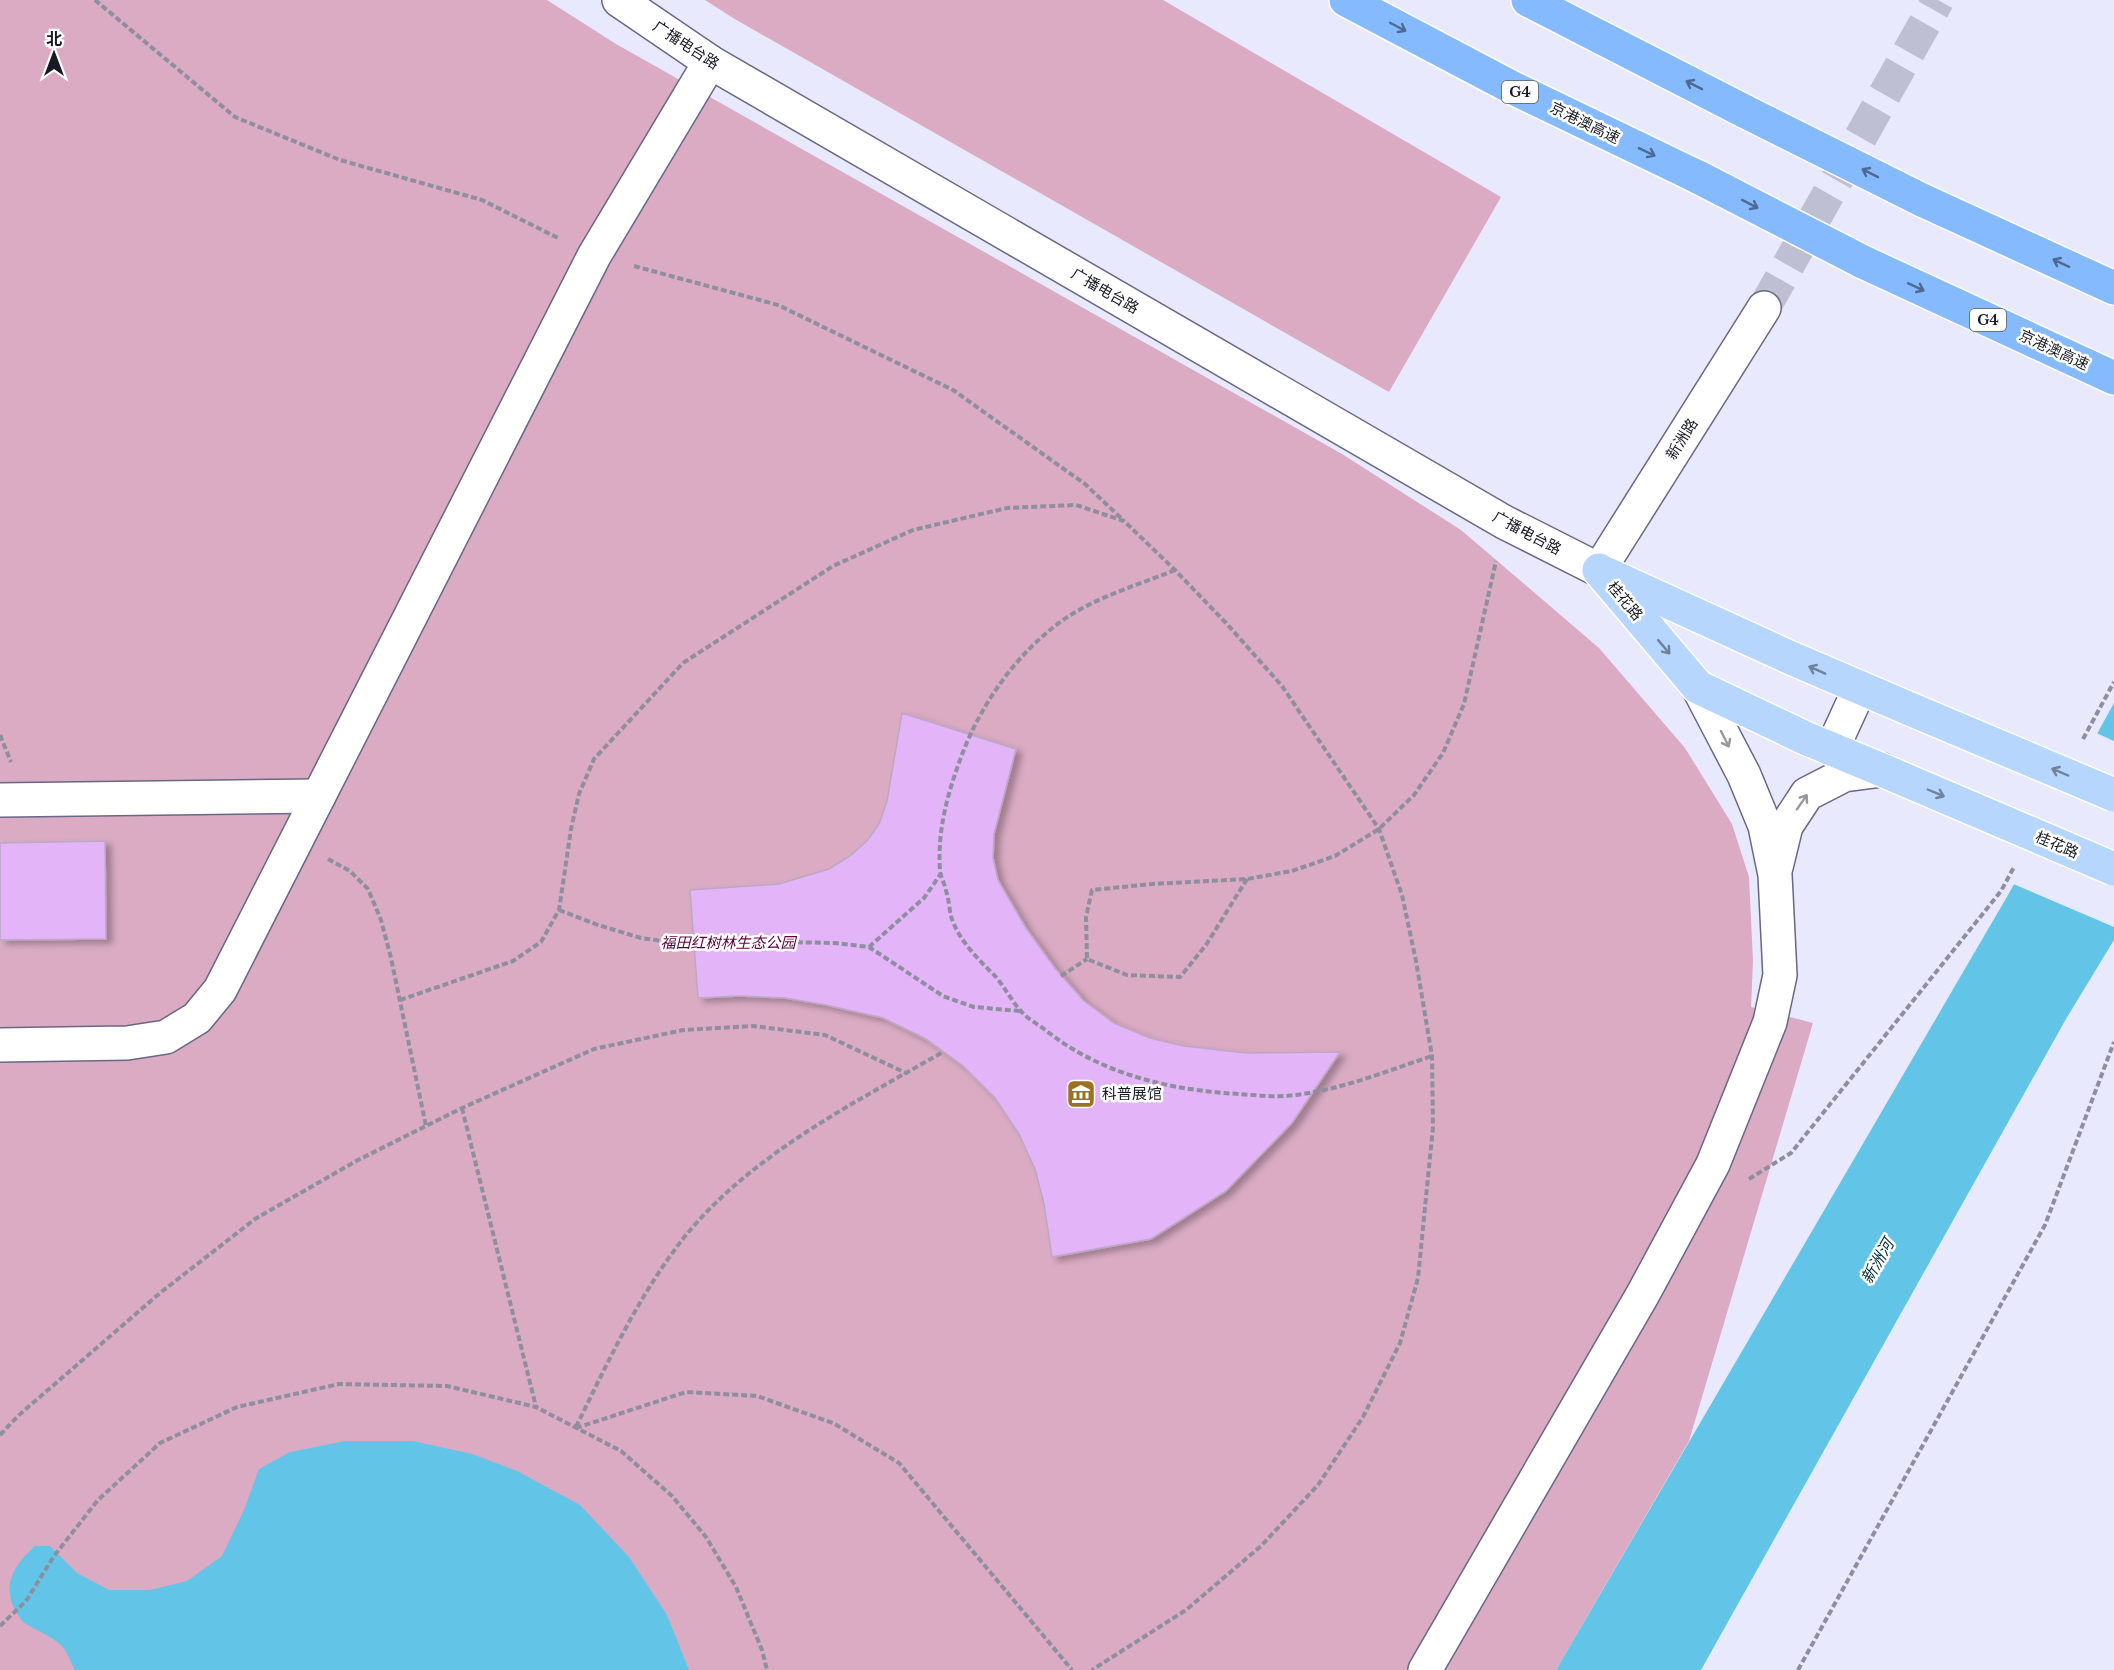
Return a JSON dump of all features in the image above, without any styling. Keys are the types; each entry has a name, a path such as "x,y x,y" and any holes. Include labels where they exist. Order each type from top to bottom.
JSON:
{"highway":[{"name":"京港澳高速","path":"1346,0 1513,88 1698,177 1863,262 2114,378"},
{"path":"1528,0 1922,200 2114,288"}],"main road":[{"name":"桂花路","path":"1599,570 1698,687 1832,749 2114,869"},
{"name":"桂花路","path":"1599,570 1860,688 2114,795"}],"street":[{"name":"广播电台路","path":"619,0 710,62 1504,522 1599,570"},
{"path":"0,1045 127,1043 166,1037 197,1017 220,990 594,256 710,62"},
{"name":"新洲路","path":"1599,570 1764,308"},
{"path":"1425,1670 1643,1294 1713,1164 1770,1022 1780,975 1774,875 1765,826 1743,775 1698,687"},
{"path":"1832,749 1860,688"},
{"path":"1774,875 1786,826 1807,794 1844,775 1882,770"},
{"path":"0,800 319,796"}],"path":[{"path":"400,1000 513,962 541,942 560,910 571,829 579,794 594,759 683,663 832,566 913,531 1007,508 1076,505 1124,521 1175,570 1282,686 1379,829 1402,895 1432,1056 1433,1127 1418,1278 1400,1343 1363,1417 1318,1485 1261,1546 1186,1610 1092,1670"},
{"path":"1087,959 1086,917 1092,890 1247,879 1292,871 1335,856 1379,829 1414,795 1443,753 1464,704 1504,522"},
{"path":"1175,570 1107,597 1064,619 1031,646 994,691 970,734 950,785 941,827 940,874 947,891 952,918 963,939 1009,993 1021,1011 1074,1051 1110,1069 1156,1084 1219,1093 1282,1096 1312,1093 1367,1078 1432,1056"},
{"path":"2080,744 2114,681"},
{"path":"296,841 350,871 368,889 381,920 426,1126"},
{"path":"1742,1184 1791,1153 2001,891 2018,860"},
{"path":"870,946 924,898 940,874"},
{"path":"1087,959 1127,975 1179,977 1206,945 1247,879"},
{"path":"560,910 641,938 694,945 783,942 870,946 943,996 974,1007 1021,1011"},
{"path":"1061,976 1087,959"},
{"path":"0,1435 19,1415 160,1293 255,1219 358,1160 462,1108 594,1049 683,1030 753,1026 825,1035 906,1073"},
{"path":"1798,1670 2045,1225 2114,1042"},
{"path":"575,1428 633,1314 676,1248 708,1211 744,1178 800,1137 943,1052"},
{"path":"462,1108 536,1407"},
{"path":"0,1626 26,1601 70,1534 98,1500 160,1443 237,1407 339,1384 447,1386 536,1407 621,1451 672,1496 706,1537 736,1587 762,1650 767,1670"},
{"path":"575,1428 686,1392 757,1396 833,1423 898,1463 1072,1670"}],"green space":[{"name":"福田红树林生态公园","path":"0,0 547,0 616,44 1342,454 1461,530 1599,648 1685,748 1732,824 1749,877 1753,961 1751,1007 1813,1023 1689,1441 1556,1670 0,1670"},
{"path":"705,0 1163,0 1501,197 1389,392"}],"water":[{"name":"新洲河","path":"2114,703 2114,940 2066,1019 1701,1670 1556,1670 2008,895"},
{"path":"345,1441 413,1441 472,1454 517,1471 580,1505 629,1557 667,1615 689,1670 75,1670 62,1646 22,1621 15,1610 11,1600 10,1581 19,1563 35,1546 50,1546 77,1573 109,1590 149,1590 187,1581 222,1556 244,1510 259,1469 290,1452"}],"pier":[{"path":"2094,732 2114,741 2114,927 2011,883"}],"building":[{"path":"902,713 1016,749 994,834 993,858 998,880 1026,928 1055,968 1083,1000 1114,1023 1150,1038 1184,1046 1246,1053 1340,1052 1292,1123 1226,1191 1151,1239 1052,1257 1044,1204 1035,1169 1019,1134 995,1098 963,1066 926,1039 883,1018 826,1005 785,998 740,996 698,998 690,890 779,884 829,869 850,856 867,841 879,824 887,801"},
{"path":"105,841 106,939 0,940 0,843"}],"tunnel":[{"path":"1764,308 1938,0"}],"place":[{"name":"科普展馆","path":"1081,1094"}]}
